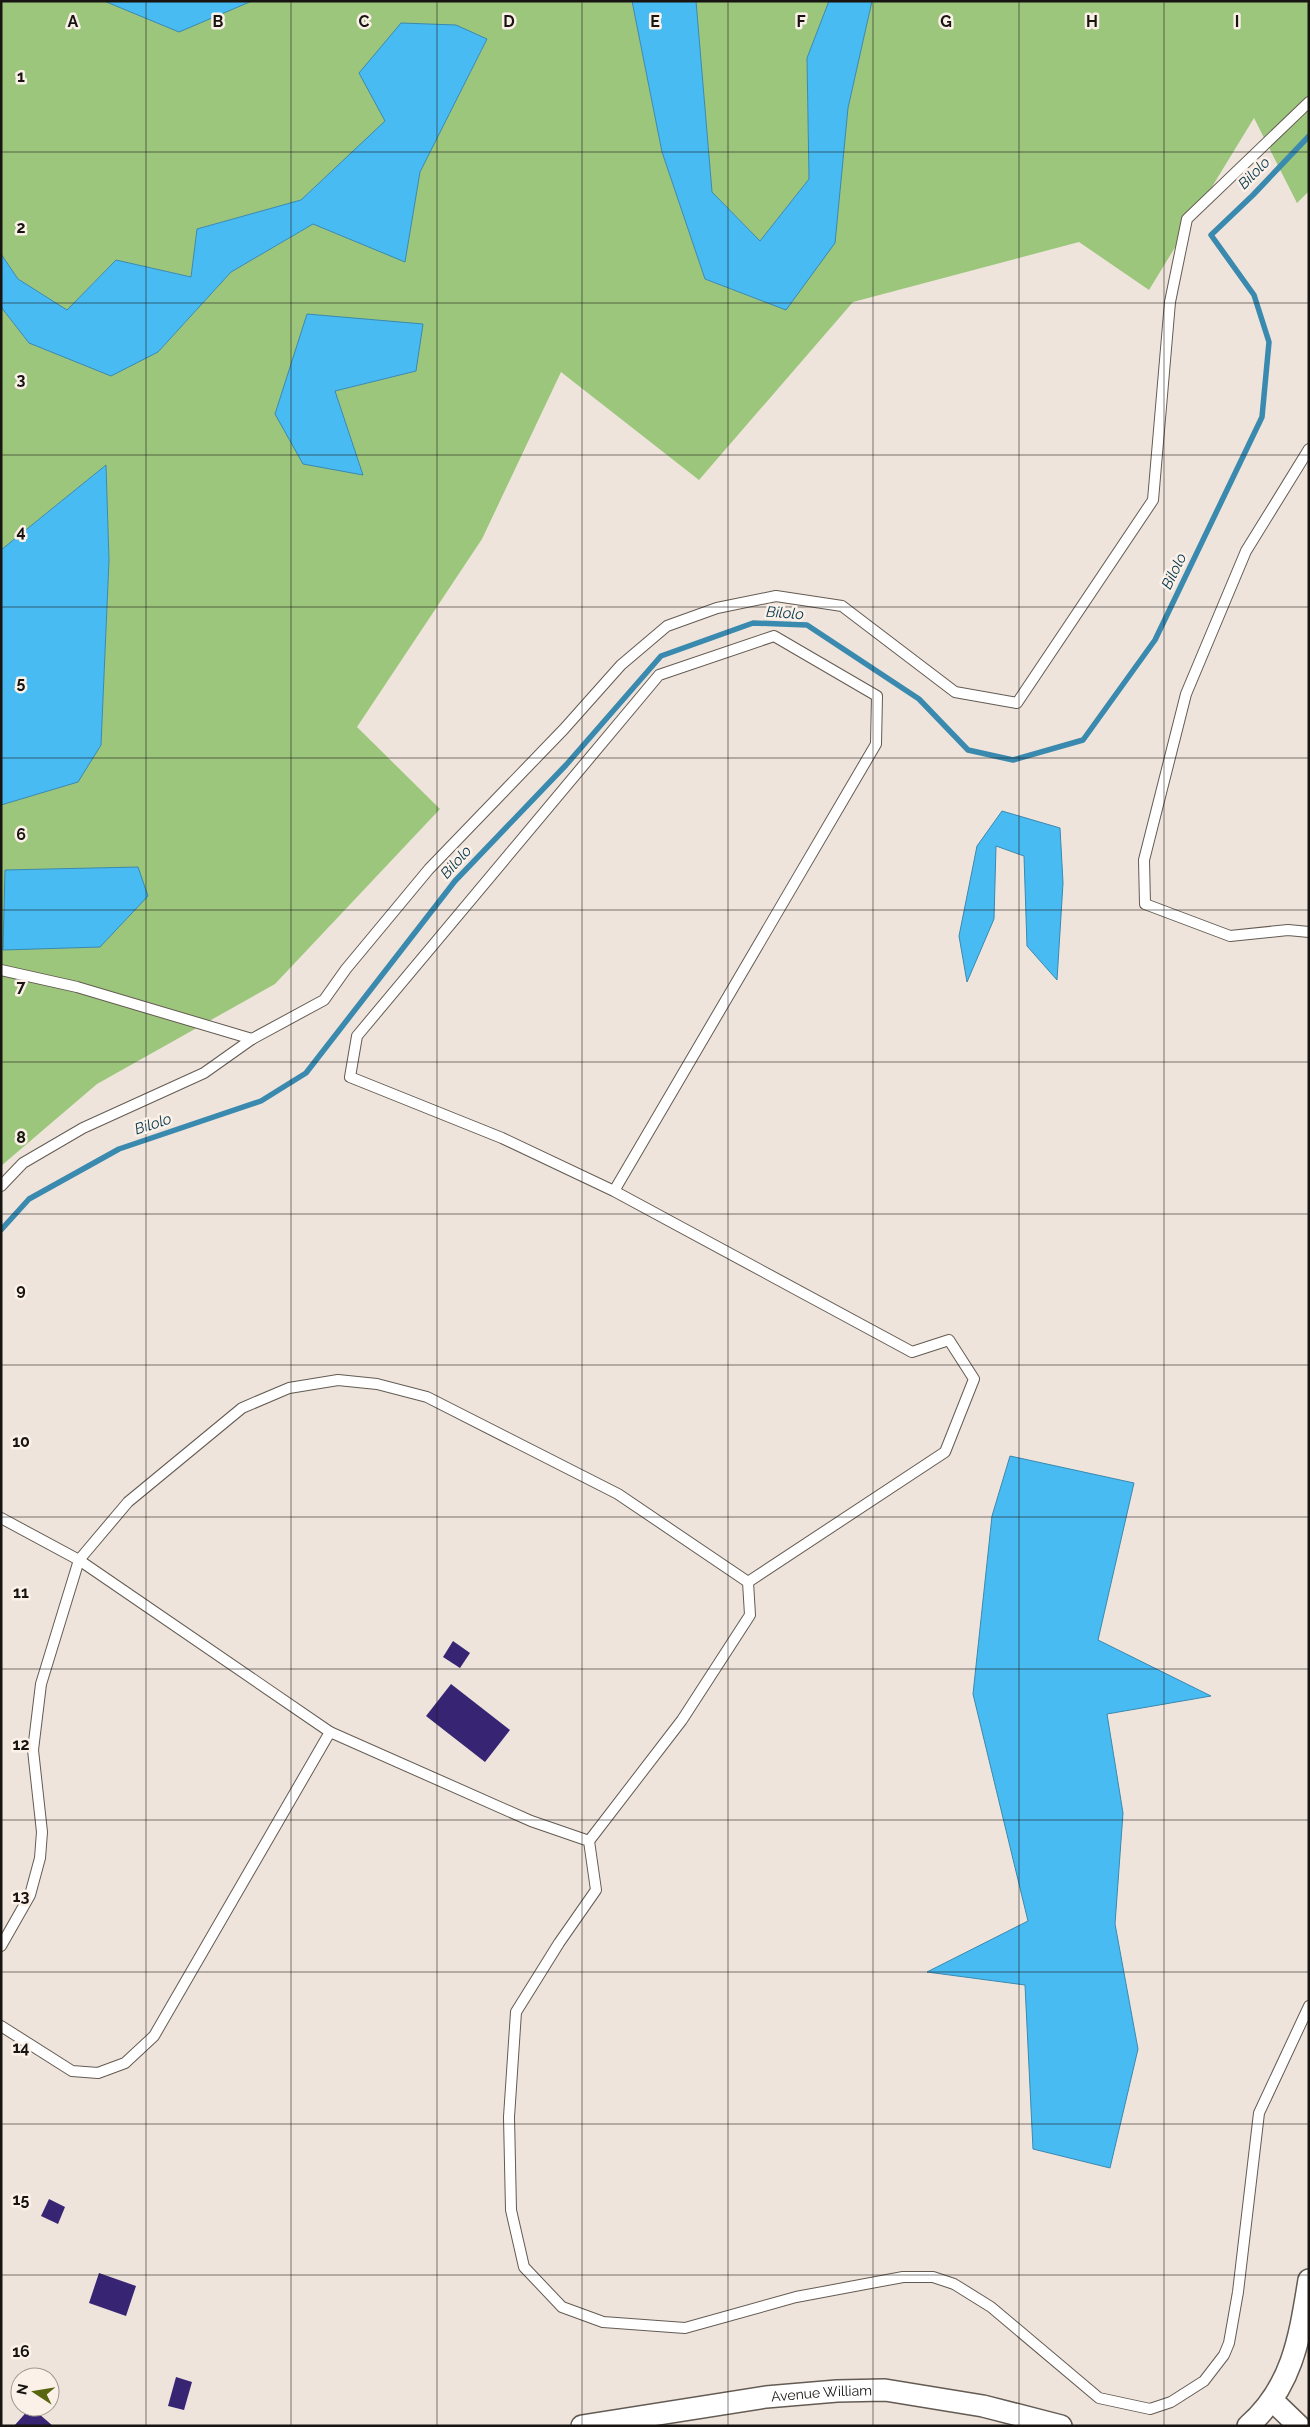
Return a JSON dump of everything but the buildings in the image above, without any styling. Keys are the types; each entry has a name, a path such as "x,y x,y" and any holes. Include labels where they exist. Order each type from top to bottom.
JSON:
{"street":[{"path":"1248,2426 1264,2412 1290,2369 1309,2280"},
{"name":"Avenue William","path":"582,2426 766,2397 838,2391 885,2390 983,2406 1061,2426"},
{"path":"1272,2400 1299,2426"}],"lane":[{"path":"1,1186 23,1163 82,1128 204,1073 252,1038 324,1000 346,969 430,869 564,729 620,665 668,626 717,608 776,596 842,606 955,692 1017,703 1153,500 1170,302 1187,219 1309,102"},
{"path":"1309,449 1246,551 1186,694 1144,860 1145,904 1230,936 1288,930 1309,932"},
{"path":"614,1191 876,744 877,696 774,636 659,675 357,1036 350,1077 502,1138 614,1191 912,1352 948,1340 974,1379 945,1452 748,1582"},
{"path":"1,970 77,988 252,1038"},
{"path":"1,1946 30,1895 40,1858 42,1832 33,1750 41,1684 79,1560 128,1502 242,1408 289,1388 338,1380 377,1384 427,1397 618,1494 748,1582"},
{"path":"1,1518 79,1560 330,1732 531,1821 589,1841"},
{"path":"748,1582 750,1615 682,1720 589,1841 596,1890 558,1943 516,2012 509,2117 511,2210 524,2267 562,2307 604,2322 685,2328 796,2298 903,2277 934,2277 954,2284 991,2306 1099,2398 1150,2409 1171,2402 1204,2381 1224,2355 1229,2343 1238,2292 1259,2113 1309,2006"},
{"path":"1,2026 72,2071 98,2073 125,2063 154,2036 330,1732"}],"green space":[{"path":"1,1 104,1 179,31 252,1 632,1 662,152 705,279 786,310 848,108 872,1 1309,1 1309,191 1297,203 1254,118 1149,290 1079,242 853,302 699,480 561,372 482,539 357,727 440,809 275,984 97,1084 1,1166 1,805 77,782 101,745 109,560 106,465 1,550 1,307 29,343 158,352 231,272 313,224 405,261 420,172 487,39 386,121 301,200 197,229 191,277 116,260 67,310 18,279 1,254","holes":["307,314 416,371 335,391"]},
{"path":"696,1 829,1 807,58 809,179 760,241 712,192"}],"water":[{"path":"104,1 252,1 179,32"},
{"path":"632,1 696,1 712,192 760,241 809,179 807,58 829,1 872,1 848,108 835,243 786,310 705,279 662,152"},
{"path":"401,23 456,25 487,39 420,172 405,262 313,224 231,272 158,352 111,376 29,343 1,307 1,254 18,279 67,310 116,260 191,277 197,229 301,200 385,121 359,73"},
{"path":"307,314 423,324 416,371 335,391 363,475 303,464 275,414"},
{"path":"106,465 109,560 101,745 78,782 1,805 1,550"},
{"path":"1002,811 1060,828 1063,883 1057,980 1027,946 1024,856 996,846 994,919 967,982 959,936 977,846"},
{"path":"138,867 148,896 100,947 3,950 5,870"},
{"path":"1010,1456 1134,1483 1098,1640 1211,1696 1107,1714 1123,1813 1115,1924 1138,2049 1110,2168 1033,2149 1025,1985 927,1972 1028,1921 973,1694 992,1516"}],"waterway":[{"name":"Bilolo","path":"1,1230 29,1199 119,1149 261,1101 306,1073 455,881 566,765 661,656 753,623 807,625 919,699 968,750 1013,760 1083,740 1155,640 1262,417 1269,342 1254,295 1211,235 1253,195 1309,136"}]}
